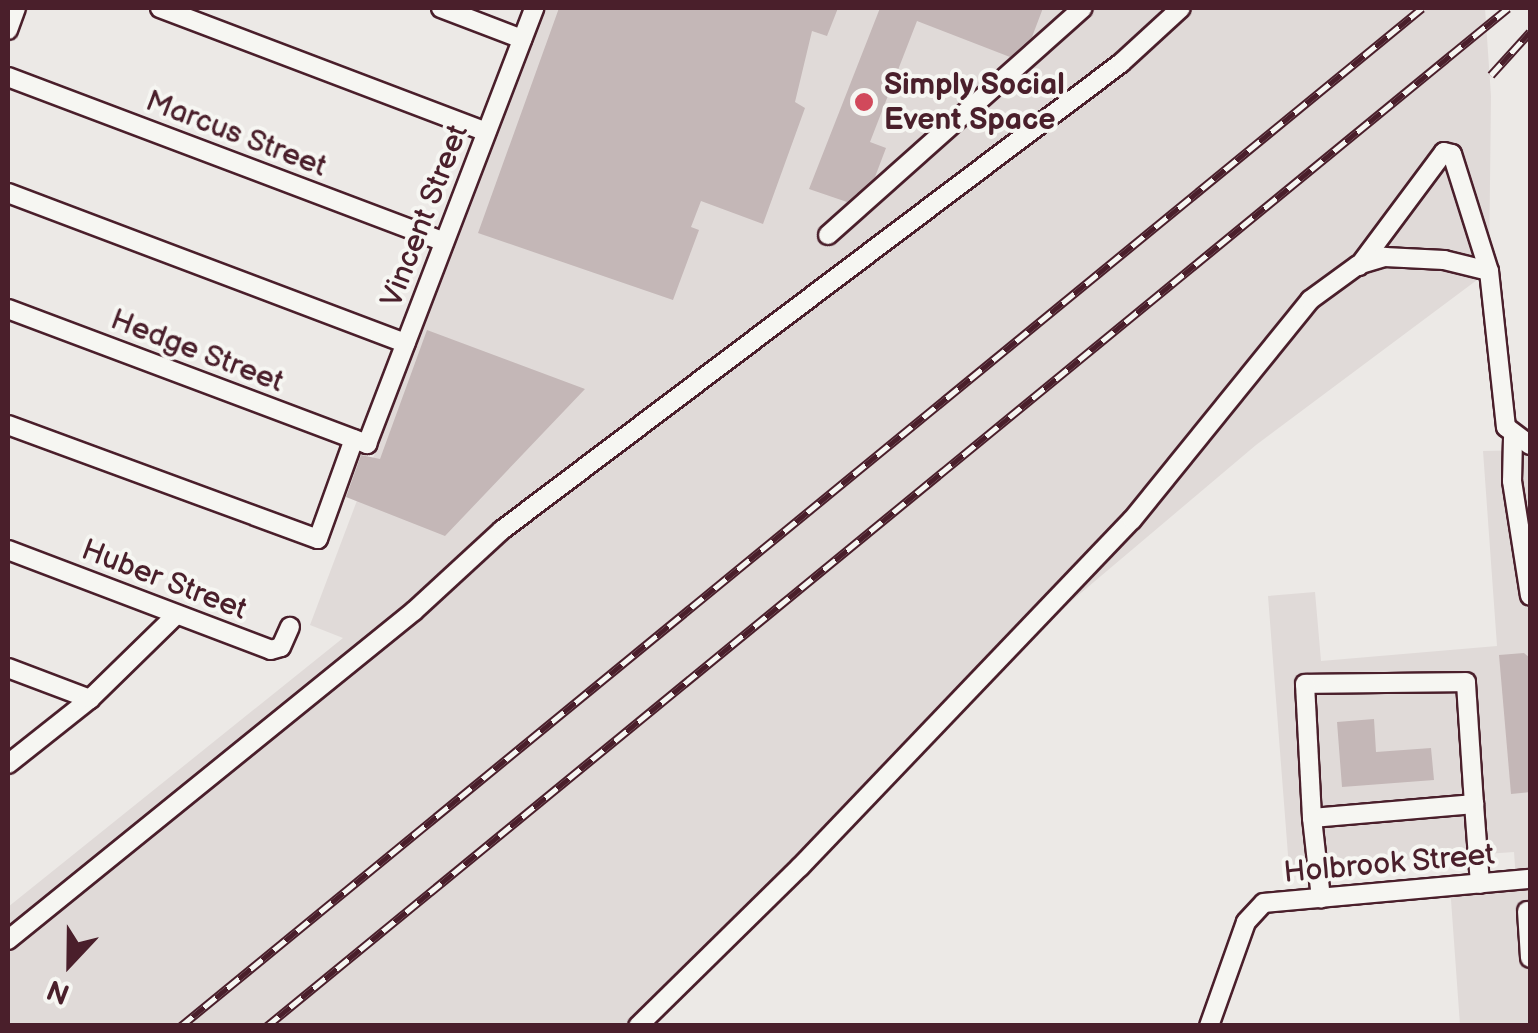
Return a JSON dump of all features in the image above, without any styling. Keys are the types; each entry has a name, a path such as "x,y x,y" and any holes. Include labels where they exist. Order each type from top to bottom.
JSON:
{"street":[{"path":"8,30 16,8"},
{"path":"160,8 486,132"},
{"path":"441,8 522,39"},
{"name":"Vincent Street","path":"8,425 318,539 406,343 534,8"},
{"path":"828,235 1083,8"},
{"path":"8,940 414,611 502,530 1122,63 1182,8"},
{"name":"Marcus Street","path":"8,77 444,242"},
{"path":"1359,266 1449,152 1489,271 1506,427 1522,441 1514,498 1530,596"},
{"path":"8,193 406,343"},
{"path":"638,1026 800,867 1132,520 1310,300 1358,265 1385,258 1444,260 1489,271"},
{"name":"Hedge Street","path":"8,308 360,442"},
{"name":"Huber Street","path":"8,550 175,616 275,650 290,627"},
{"path":"8,764 90,699 175,616"},
{"path":"8,668 90,699"},
{"path":"1321,898 1301,698 1314,680 1466,682 1480,884"},
{"path":"1312,818 1474,804"},
{"path":"1527,879 1530,958"},
{"name":"Holbrook Street","path":"1209,1026 1254,910 1321,898 1527,879"}],"shaded area":[{"path":"543,8 1485,8 1491,96 1489,271 1256,445 1056,614 655,1025 8,1026 8,907 343,638 310,625"},
{"path":"1530,450 1530,1025 1460,1025 1450,886 1516,880 1514,852 1289,868 1268,596 1315,592 1321,661 1497,646 1483,451"}],"building":[{"path":"559,8 838,8 827,36 812,31 795,102 805,108 763,224 701,201 691,227 699,230 673,300 478,233"},
{"name":"Simply Social Event Space","path":"880,8 1043,8 1032,37 1010,57 917,21 870,142 886,148 875,177 847,202 809,189"},
{"path":"427,330 585,389 445,536 346,497 361,455 380,459"},
{"path":"1524,653 1530,658 1530,792 1511,794 1499,655"},
{"path":"1374,719 1376,752 1431,748 1434,780 1342,787 1337,722"}],"railway":[{"path":"181,1026 1422,8"},
{"path":"267,1026 1508,8"},
{"path":"1491,75 1530,32"}],"place":[{"name":"Simply Social Event Space","path":"864,102"}]}
